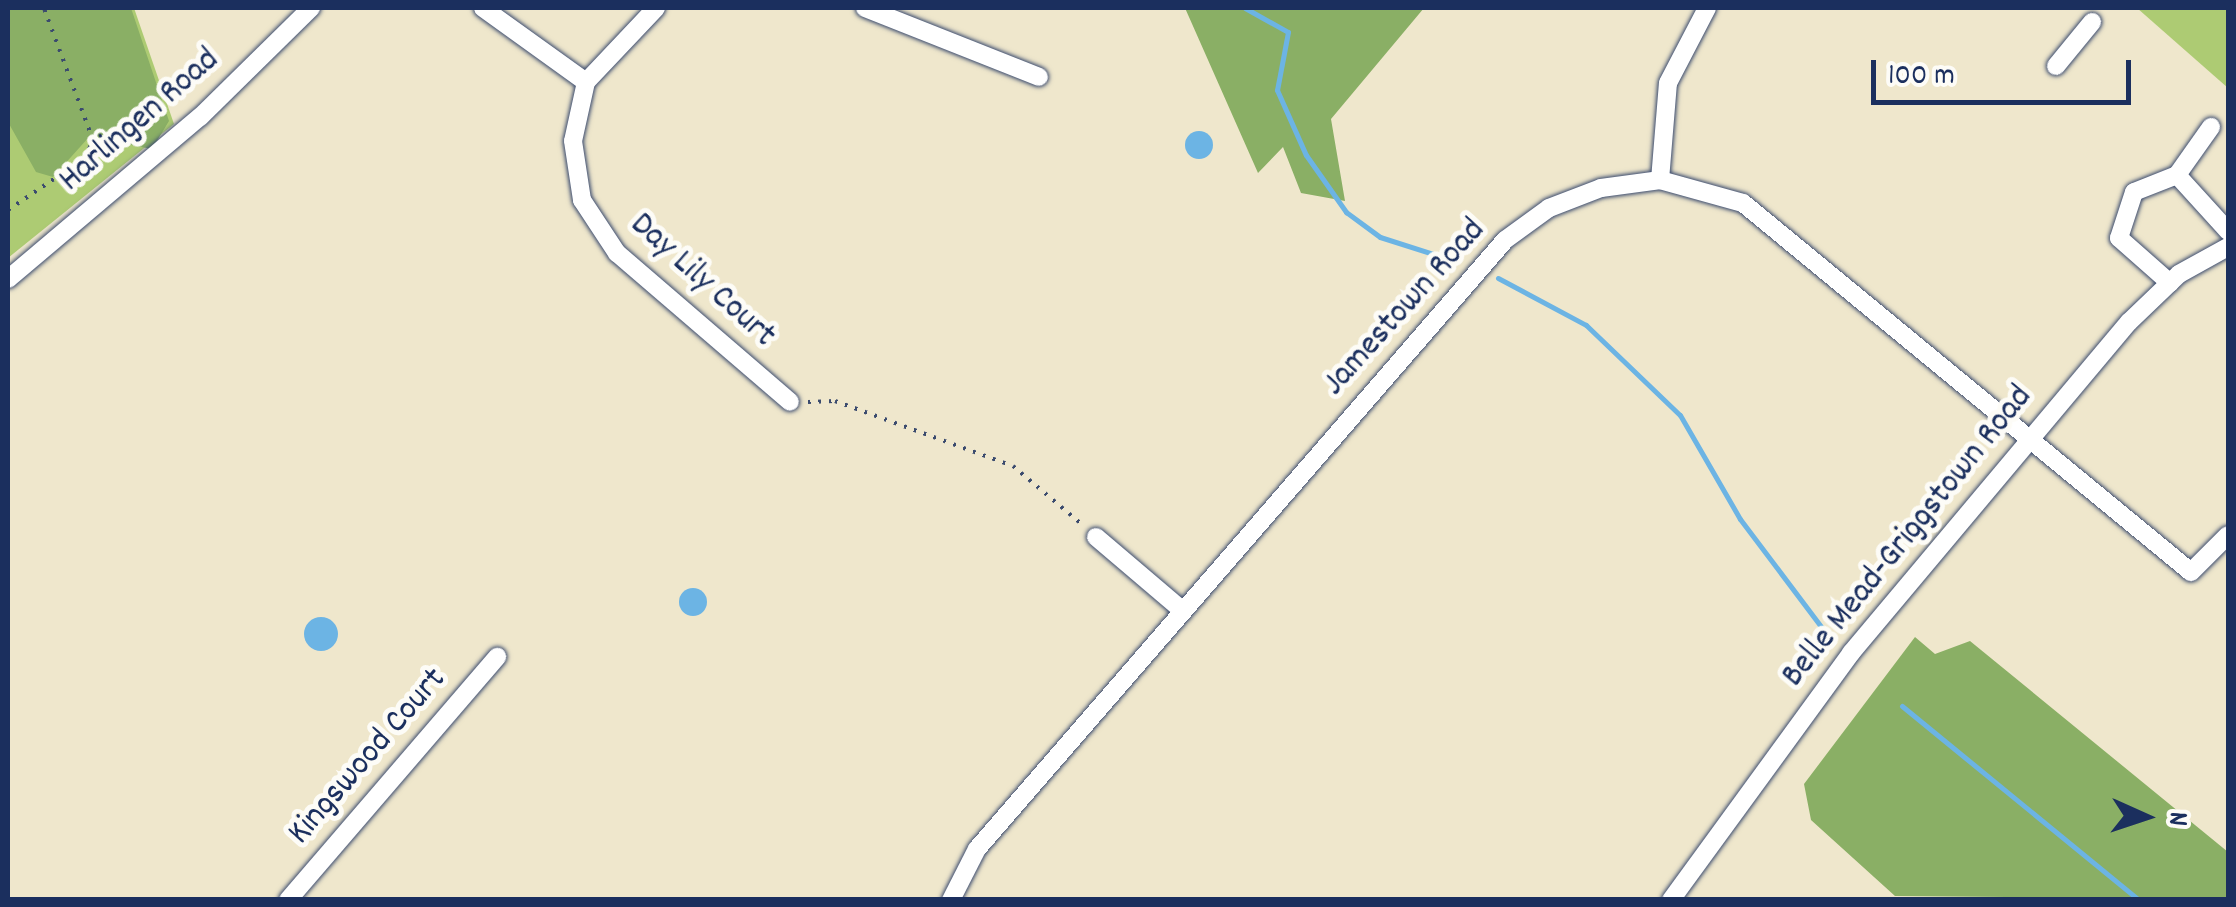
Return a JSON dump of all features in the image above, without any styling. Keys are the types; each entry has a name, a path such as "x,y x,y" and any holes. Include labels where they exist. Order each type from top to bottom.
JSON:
{"street":[{"name":"Harlingen Road","path":"8,279 200,116 311,8"},
{"path":"483,8 586,82 656,8"},
{"path":"865,8 1039,77"},
{"path":"1660,180 1668,82 1706,8"},
{"path":"2056,66 2092,22"},
{"name":"Day Lily Court","path":"586,82 573,154 590,219 790,402"},
{"path":"2170,284 2119,238 2120,220 2134,192 2177,175 2211,128"},
{"path":"2177,175 2228,231"},
{"name":"Jamestown Road","path":"951,900 978,849 1505,240 1574,197 1660,180 1718,192 1770,218 2033,435 2191,572 2228,535"},
{"name":"Belle Mead-Griggstown Road","path":"1671,900 1851,652 2033,435 2170,284 2228,248"},
{"path":"1096,536 1183,611"},
{"name":"Kingswood Court","path":"288,900 497,657"}],"path":[{"path":"8,210 73,168 93,140 44,8"},
{"path":"790,402 836,401 1013,466 1096,536"}],"green space":[{"path":"8,8 134,8 174,124 8,258"},
{"path":"8,8 131,8 169,121 152,149 89,137 53,177 36,172 8,122"},
{"path":"1185,8 1424,8 1331,119 1345,201 1301,193 1283,147 1258,173"},
{"path":"2137,8 2228,8 2228,88"},
{"path":"1915,637 1935,654 1970,641 2228,852 2228,899 1895,896 1811,820 1804,784"}],"water":[{"path":"1199,131 1209,135 1213,145 1209,155 1199,159 1189,155 1185,145 1189,135"},
{"path":"693,588 703,592 707,602 703,612 693,616 683,612 679,602 683,592"},
{"path":"321,617 333,622 338,634 333,646 321,651 309,646 304,634 309,622"}],"waterway":[{"path":"1245,8 1288,32 1277,90 1306,155 1346,212 1380,237 1452,260"},
{"path":"1498,278 1586,325 1680,415 1740,519 1826,633"},
{"path":"1902,706 2139,900"}]}
